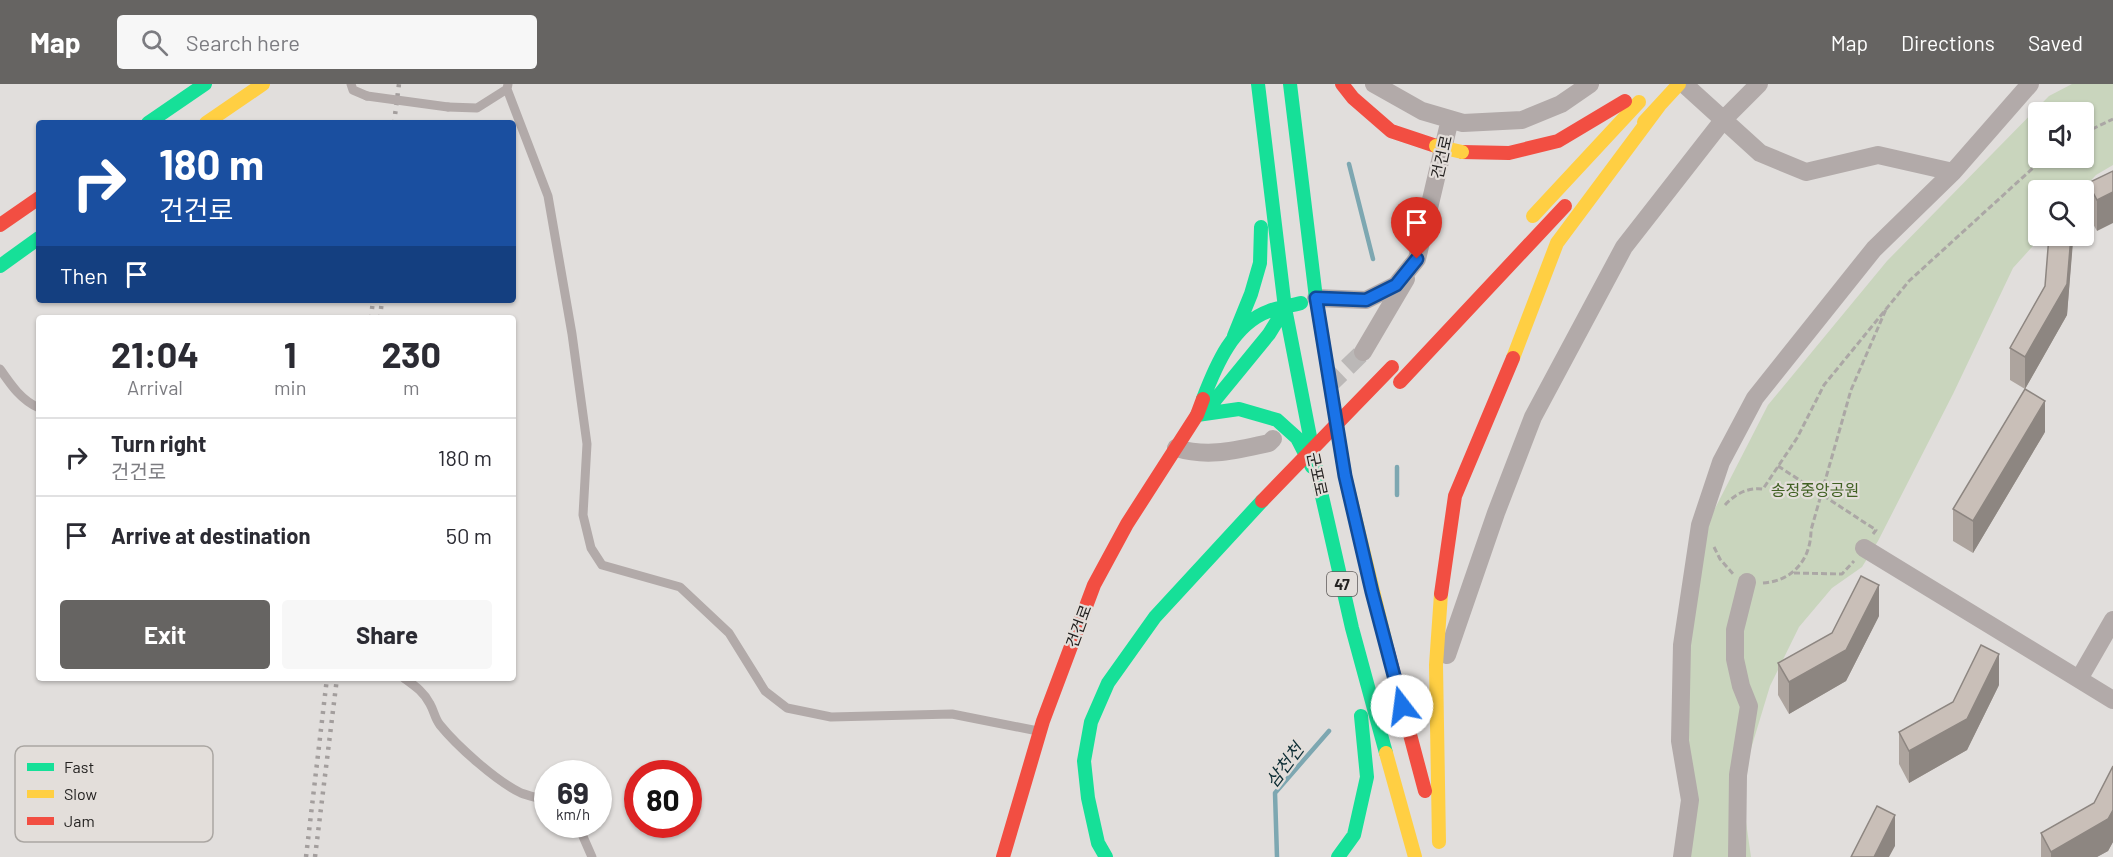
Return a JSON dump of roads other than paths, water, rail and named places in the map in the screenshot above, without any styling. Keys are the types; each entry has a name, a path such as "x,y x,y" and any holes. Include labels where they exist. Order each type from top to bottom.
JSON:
{"main road":[{"path":"152,120 205,84"},
{"path":"210,120 263,84"},
{"name":"군포로","path":"1258,84 1285,308 1312,483 1415,857"},
{"name":"군포로","path":"1290,84 1316,298 1345,476 1372,592 1443,857"},
{"path":"1342,84 1353,98 1390,131 1462,152 1509,153 1558,141 1645,92 1527,222"},
{"path":"1396,386 1679,84"},
{"path":"1439,842 1436,687 1442,575 1455,496 1495,404 1557,243 1659,106"},
{"path":"0,225 36,200"},
{"path":"1234,336 1251,294 1260,263 1262,211 1272,203"},
{"path":"0,266 36,240"},
{"name":"건건로","path":"1003,857 1040,732 1094,585 1127,524 1197,415 1208,386 1234,336 1253,319 1270,310 1285,308 1316,298"},
{"name":"건건로","path":"1197,415 1215,400 1269,333 1285,308"},
{"path":"1106,857 1098,843 1088,798 1084,761 1091,722 1108,682 1155,617 1262,501 1396,363"},
{"path":"1197,415 1239,409 1277,420 1298,438 1312,483"},
{"path":"1312,483 1353,432"},
{"path":"1338,857 1354,835 1367,777 1352,628"}],"street":[{"path":"1374,84 1422,111 1463,123 1522,120 1560,104 1590,84"},
{"path":"1684,84 1760,153 1806,172 1878,155 1953,172"},
{"path":"1436,687 1496,513 1533,417 1624,247 1724,119 1759,84"},
{"path":"1682,857 1690,800 1680,741 1682,645 1700,525 1721,462 1755,398 1874,249 1953,172 2030,84"},
{"name":"건건로","path":"1316,298 1366,300 1396,285 1417,259 1449,119"},
{"path":"1363,352 1417,259"},
{"path":"1176,448 1190,452 1217,454 1269,443 1273,439"},
{"path":"1864,548 2113,700"},
{"path":"1737,857 1738,775 1749,706 1741,686 1735,659 1735,630 1747,582"},
{"path":"2079,680 2113,620"}],"lane":[{"path":"351,84 353,90 367,96 448,107 477,108 508,86 548,196 572,334 587,444 583,515 591,548 602,565 680,587 729,633 765,691 787,708 831,717 952,714 1040,732"},
{"path":"0,369 16,392 36,406"},
{"path":"409,681 420,689 438,722 451,738 506,785 534,797"},
{"path":"584,838 592,857"}],"waterway":[{"name":"삼천천","path":"1349,164 1373,259"},
{"name":"삼천천","path":"1397,467 1397,495"},
{"name":"삼천천","path":"1277,857 1275,793 1329,731"}],"tunnel":[{"path":"1328,386 1363,352"}],"railway":[{"path":"394,120 399,84"},
{"path":"371,315 373,303"},
{"path":"380,315 382,303"},
{"path":"306,857 327,681"},
{"path":"315,857 337,681"}],"park label":[{"name":"송정중앙공원","path":"1815,489"}]}
